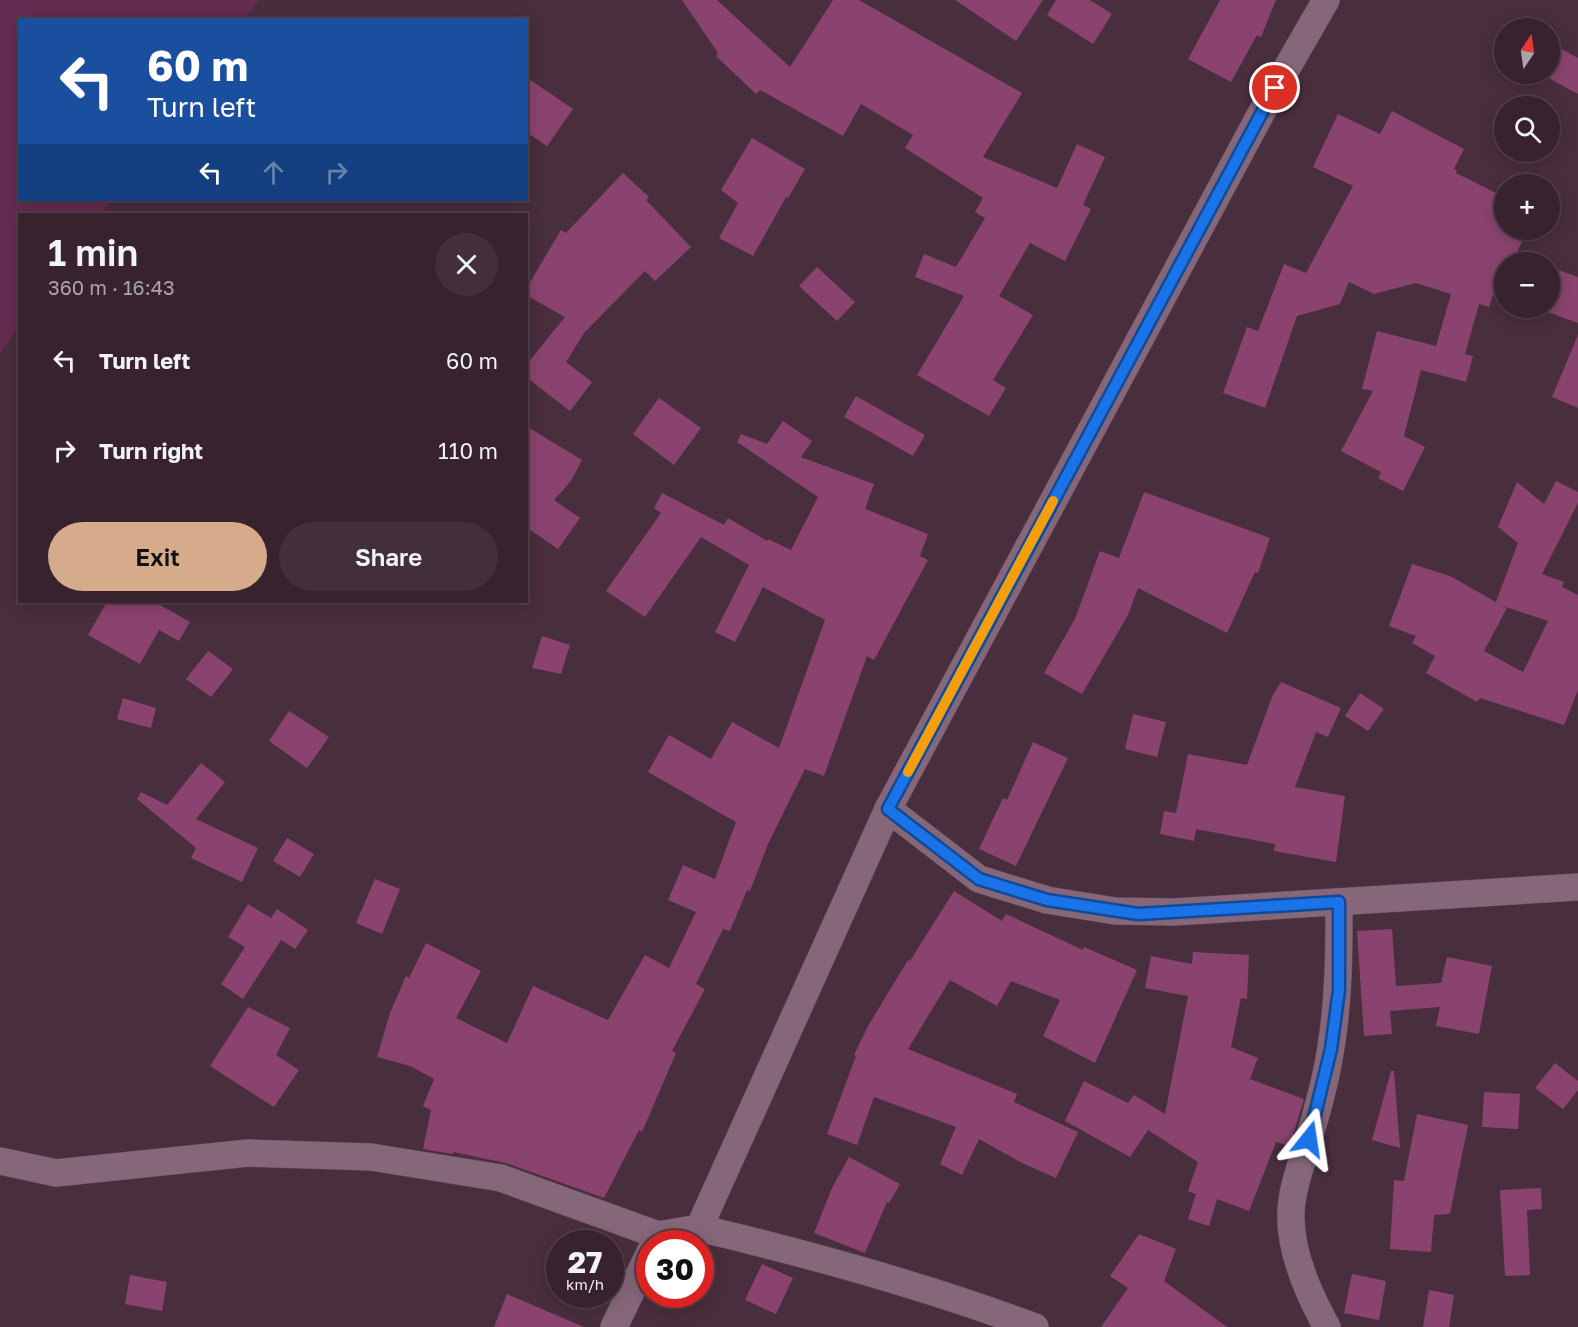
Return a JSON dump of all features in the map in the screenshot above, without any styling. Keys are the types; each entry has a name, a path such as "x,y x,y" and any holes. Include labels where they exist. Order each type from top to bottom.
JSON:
{"street":[{"path":"699,1228 888,809 1254,127 1326,0"},
{"path":"888,809 979,879 1047,900 1138,914 1578,887"},
{"path":"1327,1327 1305,1279 1293,1240 1291,1211 1331,1049 1339,990 1339,902"},
{"path":"0,1161 56,1173 248,1153 371,1157 501,1178 636,1235"},
{"path":"693,1230 699,1228 837,1261 956,1297 1035,1327"},
{"path":"614,1327 636,1281"}],"shaded area":[{"path":"0,0 259,0 245,18 18,18 18,201 111,201 102,213 18,213 18,327 0,353"}],"building":[{"path":"682,0 717,0 790,67 833,0 859,0 1022,93 983,157 1057,188 1077,144 1105,157 1083,205 1091,209 1065,261 1030,243 999,296 1033,315 993,380 1006,388 989,416 917,375 964,296 915,277 924,254 956,267 985,218 975,212 983,198 905,148 913,135 861,104 843,136 760,90 756,94 716,56 718,53"},
{"path":"955,0 1043,0 1016,41"},
{"path":"1056,0 1090,0 1112,14 1093,44 1047,15"},
{"path":"1220,0 1276,0 1261,37 1257,35 1231,82 1188,59"},
{"path":"1560,48 1578,58 1578,94 1560,84"},
{"path":"528,78 573,109 547,146 528,133"},
{"path":"1392,111 1464,149 1454,169 1457,170 1456,173 1494,192 1494,240 1523,240 1517,252 1494,252 1494,292 1489,307 1479,304 1465,354 1473,356 1466,382 1421,370 1404,436 1425,447 1403,491 1378,478 1381,472 1341,451 1373,391 1362,389 1377,331 1436,346 1451,294 1416,283 1374,294 1349,282 1340,304 1297,316 1265,408 1223,393 1247,327 1258,331 1284,264 1306,273 1353,186 1313,167 1338,114 1380,134"},
{"path":"752,138 805,169 788,198 786,197 753,256 719,238 738,203 721,190"},
{"path":"623,173 649,197 646,200 691,247 655,281 645,271 584,333 566,362 592,382 570,411 528,379 528,363 565,317 528,296 528,286 561,230 566,233"},
{"path":"817,267 855,302 837,321 799,286"},
{"path":"1560,271 1578,277 1578,323 1560,316"},
{"path":"1578,335 1578,408 1552,397"},
{"path":"856,396 925,435 913,456 844,417"},
{"path":"659,398 701,428 674,465 633,434"},
{"path":"783,421 812,441 801,457 874,484 865,509 928,534 920,556 928,560 874,660 867,656 824,776 805,769 768,844 750,891 747,890 730,931 723,929 696,984 705,989 672,1051 676,1053 642,1132 639,1130 604,1198 506,1163 453,1152 453,1154 423,1149 431,1110 423,1106 434,1079 410,1066 377,1057 390,1013 406,976 409,978 426,943 481,971 456,1018 507,1043 533,986 608,1020 645,955 669,968 696,912 668,900 683,865 715,879 736,822 648,772 669,735 711,759 732,722 779,748 825,620 763,587 735,642 715,632 749,565 701,537 645,617 606,591 661,513 654,508 662,493 724,525 728,518 767,541 768,539 791,550 818,497 737,442 741,434 767,444"},
{"path":"528,427 582,460 571,481 554,500 580,518 558,549 528,528"},
{"path":"1556,481 1578,492 1578,503 1542,574 1564,582 1562,587 1578,595 1578,690 1564,725 1480,698 1477,702 1426,673 1435,656 1412,643 1416,636 1389,626 1412,564 1450,576 1496,602 1518,543 1498,527 1517,482 1544,504","holes":["1500,605 1548,621 1523,672 1484,651 1507,608"]},
{"path":"1144,492 1270,538 1258,573 1255,572 1227,633 1138,588 1128,615 1082,694 1044,673 1075,619 1100,551 1119,558"},
{"path":"106,603 157,603 190,622 179,641 159,630 140,664 88,635"},
{"path":"542,636 570,645 561,674 532,668"},
{"path":"208,651 233,669 211,697 186,679"},
{"path":"1281,682 1341,708 1328,737 1316,732 1295,787 1345,796 1336,862 1274,851 1275,844 1196,829 1194,841 1160,834 1164,811 1176,813 1188,754 1247,765 1272,697"},
{"path":"1360,693 1384,709 1368,731 1345,716"},
{"path":"123,698 156,708 151,728 117,719"},
{"path":"289,711 329,737 307,768 269,741"},
{"path":"1133,714 1166,722 1157,757 1125,749"},
{"path":"1033,742 1068,758 1016,866 979,849 1003,798 1007,800"},
{"path":"201,763 225,782 196,819 258,848 242,882 191,858 196,848 137,799 141,792 167,805"},
{"path":"287,838 314,854 300,877 273,861"},
{"path":"375,879 400,889 382,934 356,923"},
{"path":"954,891 1002,921 1006,914 1083,950 1084,947 1137,970 1095,1063 1043,1036 1060,1000 1011,981 997,1006 950,980 908,1049 1017,1094 1014,1102 1078,1132 1056,1178 1022,1163 979,1139 962,1175 940,1164 956,1127 874,1097 857,1145 827,1134 856,1056 854,1055 868,1026"},
{"path":"248,904 271,918 277,909 308,930 295,949 281,940 243,999 221,984 245,947 228,937"},
{"path":"1392,929 1396,986 1441,983 1447,957 1492,966 1479,1034 1436,1026 1440,1007 1390,1011 1392,1034 1364,1036 1357,931"},
{"path":"1193,952 1249,955 1247,999 1241,998 1231,1047 1258,1058 1250,1079 1304,1099 1290,1146 1276,1142 1249,1211 1217,1199 1209,1226 1188,1219 1196,1194 1188,1191 1198,1162 1148,1130 1130,1157 1065,1121 1084,1081 1128,1103 1134,1095 1165,1114 1188,996 1145,988 1151,956 1192,964"},
{"path":"248,1007 290,1028 276,1055 299,1070 274,1107 210,1066"},
{"path":"1555,1063 1578,1081 1578,1090 1563,1109 1535,1088"},
{"path":"1391,1071 1394,1071 1400,1148 1372,1140"},
{"path":"1484,1092 1520,1094 1518,1129 1482,1127"},
{"path":"1417,1114 1468,1125 1450,1214 1434,1215 1431,1252 1390,1249 1394,1180 1404,1181"},
{"path":"849,1157 900,1184 889,1203 887,1202 865,1253 814,1233 832,1188"},
{"path":"1541,1188 1542,1209 1527,1210 1530,1275 1505,1276 1500,1190"},
{"path":"1139,1234 1176,1249 1164,1281 1227,1327 1101,1327 1128,1288 1110,1276"},
{"path":"762,1264 793,1278 776,1314 745,1300"},
{"path":"1352,1274 1386,1281 1379,1320 1344,1313"},
{"path":"130,1275 167,1282 162,1311 125,1304"},
{"path":"1429,1290 1454,1295 1449,1327 1423,1327"},
{"path":"507,1294 584,1327 494,1327"}],"slow traffic":[{"path":"908,772 1053,501"}],"route":[{"path":"1275,88 888,809 979,879 1047,900 1138,914 1339,902 1339,990 1331,1049 1309,1139"}]}
